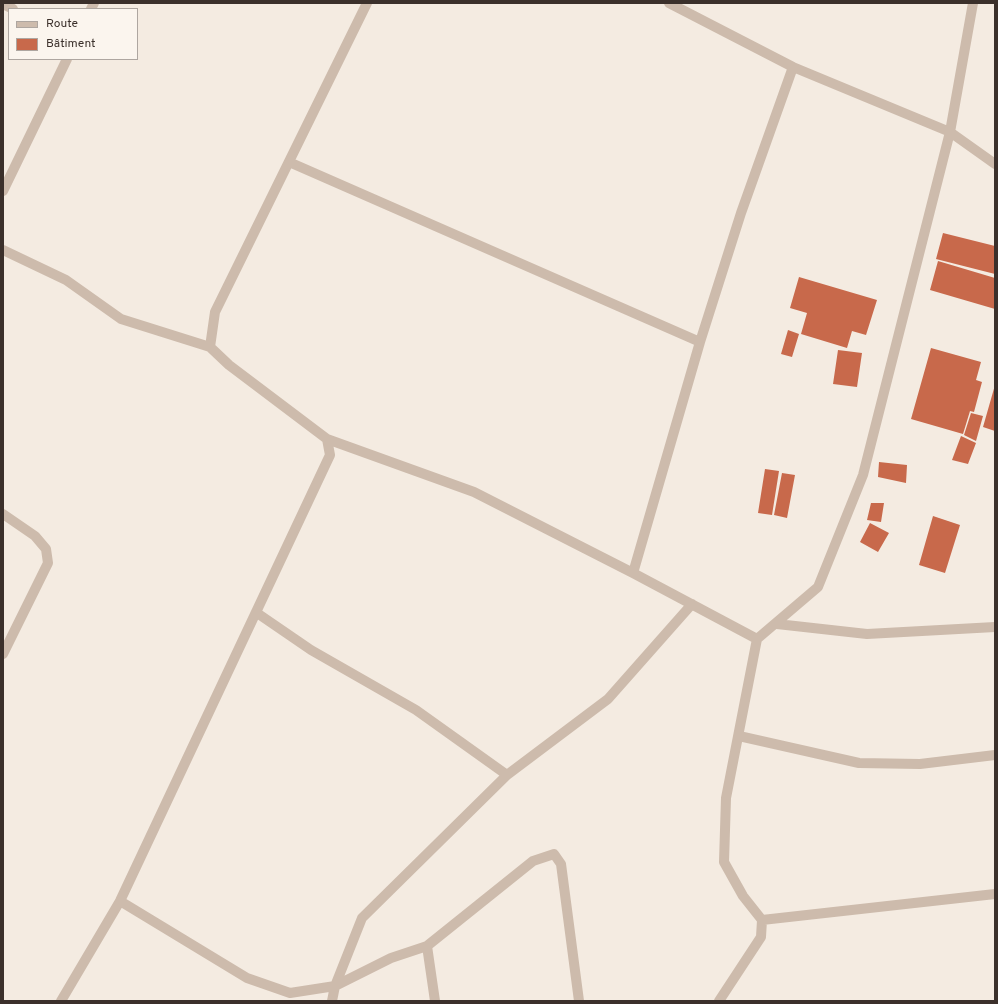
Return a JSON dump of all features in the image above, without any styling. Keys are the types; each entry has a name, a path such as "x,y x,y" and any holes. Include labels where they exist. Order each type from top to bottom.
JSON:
{"street":[{"path":"210,347 215,312 367,3"},
{"path":"669,3 793,67 950,132 995,164"},
{"path":"719,1001 761,937 762,920 743,896 724,862 726,798 757,639 777,624 818,587 863,475 950,132 973,3"},
{"path":"3,191 67,60"},
{"path":"633,572 700,342 741,213 793,67"},
{"path":"289,162 700,342"},
{"path":"3,250 66,280 121,319 210,347 229,365 327,439 474,492 633,572 757,639"},
{"path":"61,1001 120,901 257,613 330,455 327,439"},
{"path":"3,514 35,536 46,549 48,563 3,654"},
{"path":"332,1001 335,986 362,918 507,775 608,699 692,604"},
{"path":"257,613 311,650 416,710 507,775"},
{"path":"777,624 867,634 995,627"},
{"path":"738,736 859,763 920,764 995,755"},
{"path":"120,901 247,978 290,993 335,986 391,958 426,946 533,861 554,854 561,864 579,1001"},
{"path":"762,920 995,894"},
{"path":"426,946 435,1001"}],"building":[{"path":"943,233 995,246 995,274 936,259"},
{"path":"938,261 995,278 995,309 930,290"},
{"path":"799,277 877,300 866,335 852,331 847,348 801,334 807,313 790,308"},
{"path":"788,330 799,334 792,357 781,354"},
{"path":"931,348 981,362 976,380 982,382 974,412 970,411 963,434 911,419"},
{"path":"838,350 862,353 857,387 833,384"},
{"path":"995,385 995,431 983,427"},
{"path":"971,413 983,416 976,441 964,435"},
{"path":"961,436 976,443 968,464 952,460"},
{"path":"879,462 907,465 906,483 878,477"},
{"path":"765,469 779,471 772,515 758,513"},
{"path":"782,473 795,475 787,518 774,515"},
{"path":"871,503 884,503 881,522 867,520"},
{"path":"933,516 960,525 945,573 919,565"},
{"path":"870,523 889,533 878,552 860,542"}]}
